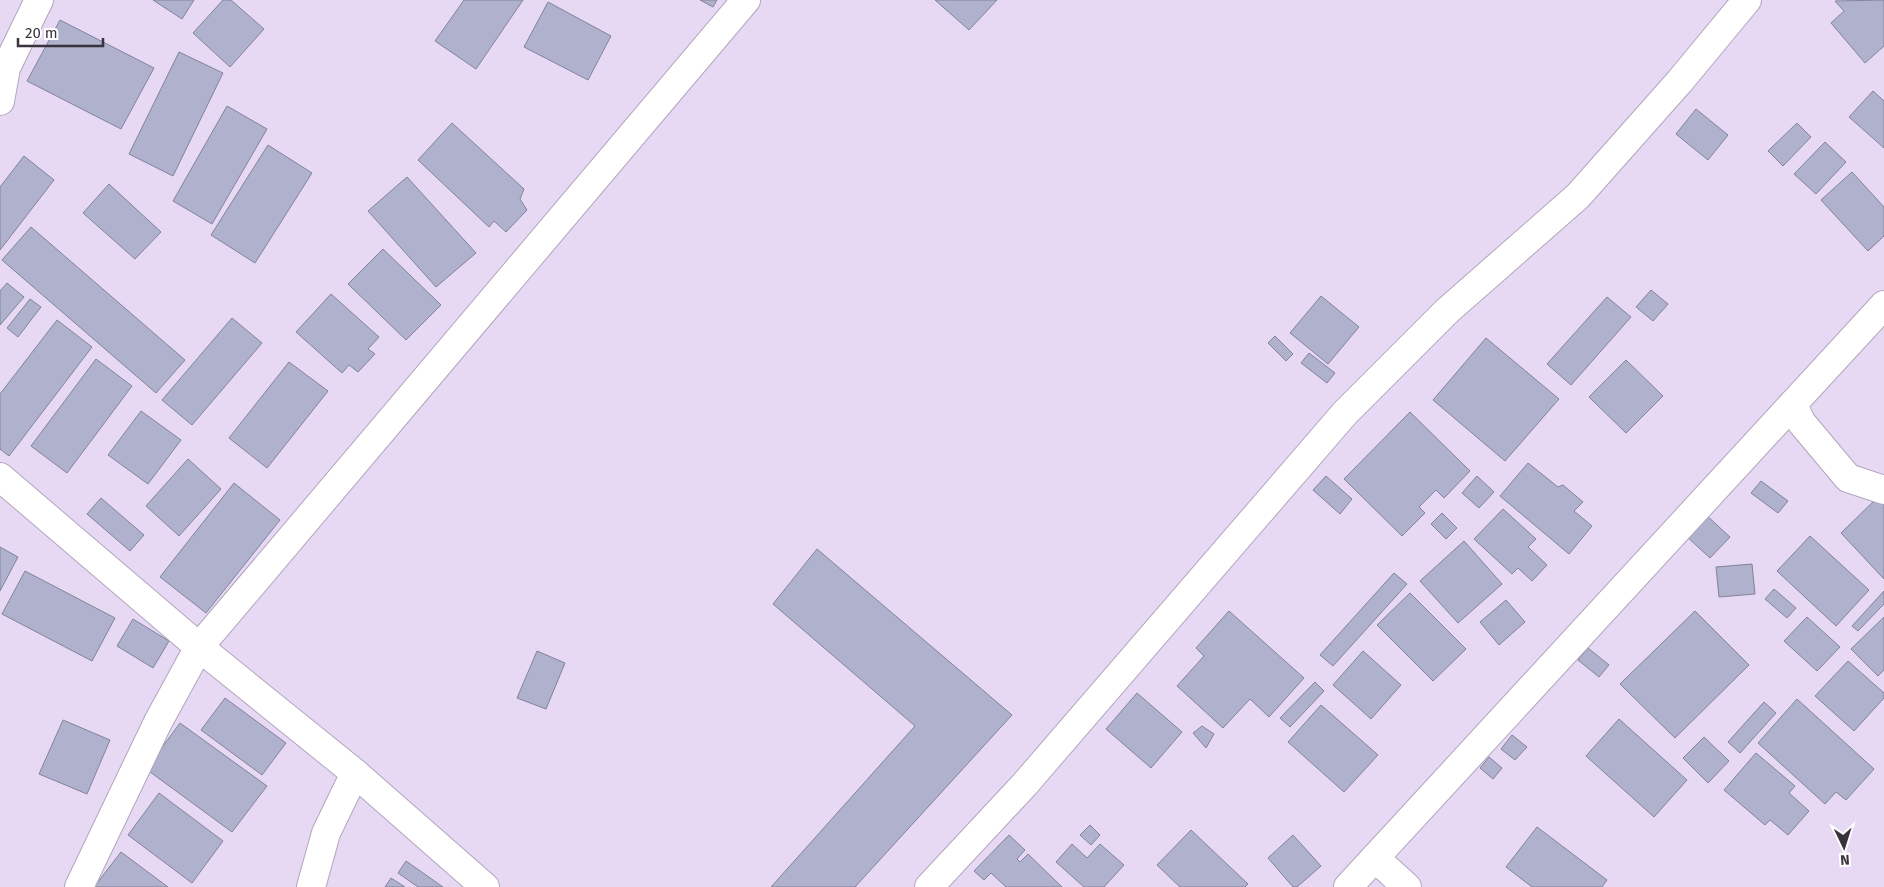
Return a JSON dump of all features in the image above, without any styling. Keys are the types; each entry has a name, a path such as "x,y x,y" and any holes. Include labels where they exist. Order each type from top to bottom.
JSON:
{"street":[{"path":"0,101 6,68 39,0"},
{"path":"79,887 158,722 199,647 746,0"},
{"path":"929,887 1024,784 1345,413 1447,311 1578,196 1680,81 1747,0"},
{"path":"1348,887 1884,305"},
{"path":"1793,404 1801,422 1848,478 1884,490"},
{"path":"0,477 199,647 355,773 485,887"},
{"path":"311,887 326,833 355,773"},
{"path":"1375,858 1406,887"}],"building":[{"path":"153,0 194,0 182,19"},
{"path":"223,0 231,0 264,29 230,67 193,33"},
{"path":"464,0 523,0 476,69 435,41"},
{"path":"700,0 717,0 713,7"},
{"path":"935,0 997,0 969,30"},
{"path":"1884,0 1884,46 1865,63 1831,23 1844,11 1835,1"},
{"path":"548,2 611,36 588,80 524,47"},
{"path":"60,20 154,68 121,129 27,81"},
{"path":"179,52 223,73 173,176 129,154"},
{"path":"1873,91 1884,101 1884,148 1849,117"},
{"path":"227,106 267,129 212,224 173,201"},
{"path":"1696,109 1728,135 1708,160 1676,134"},
{"path":"452,123 524,189 520,199 527,210 506,232 494,221 489,227 418,160"},
{"path":"1797,123 1811,137 1783,166 1768,151"},
{"path":"1825,142 1846,162 1816,194 1794,174"},
{"path":"268,145 312,173 255,263 211,235"},
{"path":"24,156 54,180 0,250 0,187"},
{"path":"1852,172 1884,207 1884,236 1868,251 1821,200"},
{"path":"407,177 476,253 436,287 368,211"},
{"path":"109,184 161,232 135,259 83,213"},
{"path":"31,227 185,360 156,393 2,260"},
{"path":"383,249 441,305 406,340 348,284"},
{"path":"7,283 24,297 0,325 0,291"},
{"path":"1651,290 1668,304 1653,321 1636,307"},
{"path":"331,294 379,337 368,349 375,354 358,372 349,365 342,373 296,332"},
{"path":"1321,296 1359,327 1328,364 1290,333"},
{"path":"1607,297 1631,317 1571,385 1547,364"},
{"path":"30,299 41,307 18,337 7,328"},
{"path":"232,318 262,343 192,425 162,400"},
{"path":"57,320 92,347 9,456 0,449 0,394"},
{"path":"1275,336 1293,354 1286,361 1268,343"},
{"path":"1486,338 1559,399 1505,461 1433,400"},
{"path":"1309,353 1335,373 1327,383 1301,363"},
{"path":"96,359 132,386 67,473 31,446"},
{"path":"1626,360 1663,396 1626,433 1589,397"},
{"path":"289,362 328,391 267,468 229,438"},
{"path":"141,411 181,440 148,484 108,455"},
{"path":"1410,412 1470,471 1444,498 1436,490 1419,507 1425,513 1402,536 1344,479"},
{"path":"188,459 221,489 179,536 146,506"},
{"path":"1528,463 1558,487 1563,485 1583,502 1574,511 1592,526 1569,554 1500,496"},
{"path":"1326,476 1352,499 1340,514 1313,490"},
{"path":"1477,476 1494,492 1479,508 1462,493"},
{"path":"1761,481 1788,501 1778,513 1751,493"},
{"path":"234,483 280,520 206,613 160,577"},
{"path":"1878,497 1884,503 1884,579 1841,533"},
{"path":"101,498 144,535 130,551 87,514"},
{"path":"1503,509 1536,539 1528,547 1547,565 1532,581 1518,568 1512,574 1474,539"},
{"path":"1442,513 1457,528 1446,539 1431,524"},
{"path":"1705,514 1730,537 1710,558 1685,535"},
{"path":"1810,536 1869,590 1836,626 1777,571"},
{"path":"1464,541 1502,584 1458,623 1420,581"},
{"path":"0,547 18,557 0,591"},
{"path":"817,549 1012,715 855,887 771,887 915,726 773,604"},
{"path":"1752,564 1755,594 1719,597 1716,567"},
{"path":"25,571 115,618 92,661 2,614"},
{"path":"1394,573 1407,584 1333,666 1320,655"},
{"path":"1774,589 1796,608 1787,618 1765,599"},
{"path":"1884,591 1884,604 1858,631 1852,626"},
{"path":"1410,593 1466,649 1433,681 1377,625"},
{"path":"1506,600 1525,622 1499,645 1480,622"},
{"path":"1229,611 1304,678 1269,717 1250,699 1223,728 1177,686 1204,656 1196,648"},
{"path":"1695,611 1749,665 1675,738 1620,684"},
{"path":"1807,617 1840,647 1817,671 1784,641"},
{"path":"1884,617 1884,670 1878,676 1851,649"},
{"path":"133,619 169,641 153,668 117,646"},
{"path":"1588,648 1609,665 1599,677 1578,660"},
{"path":"537,651 565,663 546,709 517,698"},
{"path":"1363,651 1401,685 1371,719 1333,685"},
{"path":"1848,661 1884,693 1884,698 1854,731 1815,696"},
{"path":"1315,682 1324,691 1290,727 1280,718"},
{"path":"1137,693 1182,732 1151,768 1106,729"},
{"path":"225,698 286,743 262,775 201,730"},
{"path":"1797,699 1874,769 1846,800 1836,792 1825,804 1758,743"},
{"path":"1764,702 1776,713 1740,753 1728,742"},
{"path":"1321,705 1378,755 1344,792 1288,742"},
{"path":"1619,719 1687,780 1654,817 1586,756"},
{"path":"63,720 110,740 87,794 39,774"},
{"path":"180,723 267,786 232,832 146,769"},
{"path":"1202,726 1214,734 1206,748 1193,733"},
{"path":"1512,735 1527,747 1515,760 1501,749"},
{"path":"1704,737 1729,761 1708,783 1683,758"},
{"path":"1756,753 1795,786 1789,793 1809,811 1788,835 1770,820 1765,825 1724,790"},
{"path":"1489,757 1502,768 1493,779 1480,768"},
{"path":"159,793 223,841 192,883 128,835"},
{"path":"1090,825 1100,835 1091,845 1080,835"},
{"path":"1537,827 1607,880 1602,887 1532,887 1506,867"},
{"path":"1191,830 1248,884 1245,887 1180,887 1157,865"},
{"path":"1009,835 1025,850 1017,859 1020,862 1028,854 1062,887 1006,887 991,873 984,880 974,871"},
{"path":"1293,835 1321,866 1297,887 1293,887 1268,858"},
{"path":"1072,844 1087,858 1100,844 1124,865 1104,887 1084,887 1056,862"},
{"path":"121,852 168,887 94,887"},
{"path":"406,861 443,887 418,887 398,873"},
{"path":"391,878 405,887 385,887"}]}
